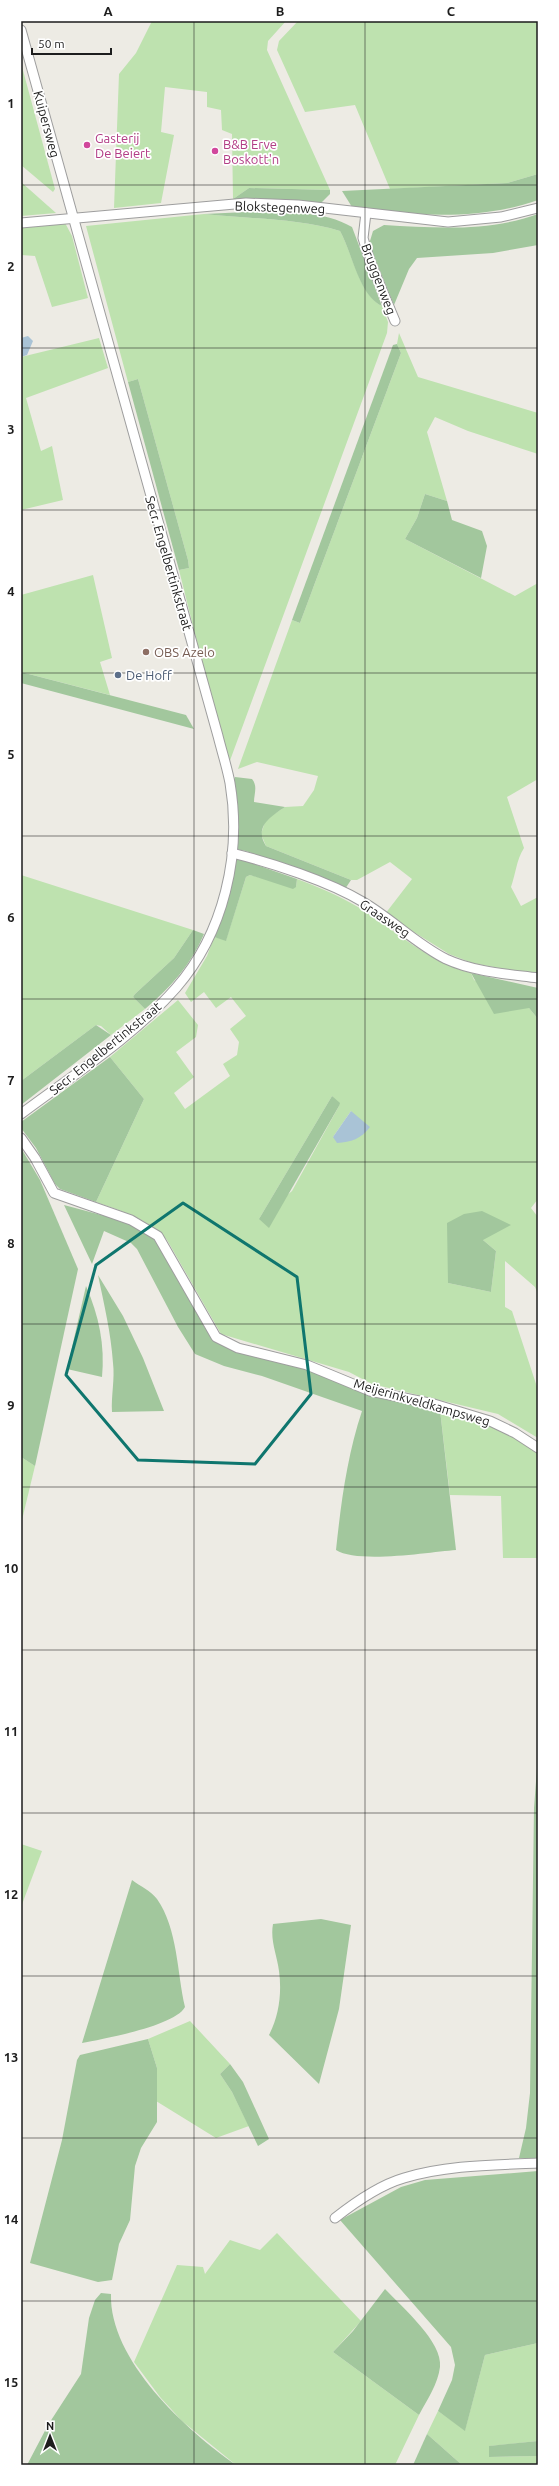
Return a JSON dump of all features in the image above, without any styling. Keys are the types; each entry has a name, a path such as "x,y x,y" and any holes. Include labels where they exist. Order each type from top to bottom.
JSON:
{"street":[{"name":"Kuipersweg","path":"21,30 73,218"},
{"name":"Blokstegenweg","path":"21,223 246,203 298,205 448,222 501,217 538,208"},
{"name":"Bruggenweg","path":"366,213 363,238 370,261 395,321"},
{"name":"Secr. Engelbertinkstraat","path":"21,1114 124,1036 156,1009 177,987 209,939 226,890 232,853 230,783 73,218"},
{"name":"Graasweg","path":"232,853 252,858 363,902 447,959 480,970 538,978"},
{"name":"Meijerinkveldkampsweg","path":"21,1138 35,1158 54,1193 131,1220 158,1236 216,1337 238,1348 307,1365 370,1390 434,1404 490,1421 515,1433 538,1448"},
{"path":"335,2218 378,2190 403,2178 465,2168 538,2163"}],"highlighted area":[{"path":"183,1203 297,1277 311,1394 255,1464 138,1460 66,1375 96,1265"}],"green space":[{"path":"152,21 286,21 268,41 267,50 330,190 249,188 233,199 232,134 222,130 221,110 207,107 207,92 165,87 161,132 174,135 161,203 114,208 119,74 136,53"},
{"path":"298,21 538,21 538,174 507,183 390,189 355,105 305,112 277,50 279,41"},
{"path":"21,63 55,189 53,192 21,165"},
{"path":"538,174 538,200 516,207 469,214 445,215 398,213 352,207 342,191 507,183"},
{"path":"21,182 56,213 21,216"},
{"path":"249,188 330,190 330,194 321,203 233,199"},
{"path":"246,212 300,213 328,217 352,227 382,306 374,301 367,293 340,231 290,221 204,214"},
{"path":"204,214 290,221 340,231 362,283 374,301 382,306 388,322 387,333 228,766 179,570 189,568 188,560 138,379 128,382 86,226"},
{"path":"538,214 538,245 493,253 417,258 409,269 394,305 371,249 370,241 373,231 384,225 442,228 481,226 519,220"},
{"path":"64,221 72,236 88,298 52,307 35,256 21,255 21,228"},
{"path":"399,333 418,377 538,413 538,454 468,431 435,417 427,432 447,501 425,494 417,518 405,539 515,596 538,583 538,779 507,797 524,848 518,862 511,887 521,906 538,897 538,975 472,963 449,954 385,914 412,879 390,862 357,880 351,880 266,846 261,834 265,822 285,807 303,806 314,790 318,776 257,762 238,769 292,620 300,623 401,353 397,344"},
{"path":"99,338 108,368 26,398 41,451 52,446 63,500 21,510 21,357"},
{"path":"397,344 401,353 300,623 292,620 393,345"},
{"path":"138,379 189,568 179,570 128,382"},
{"path":"425,494 447,501 452,520 482,531 487,546 481,578 405,539 417,518"},
{"path":"93,575 112,658 100,662 110,695 21,672 21,595"},
{"path":"21,672 186,715 194,729 21,683"},
{"path":"235,777 252,779 255,784 254,802 285,807 265,823 262,833 266,846 351,880 345,889 246,851 235,849 233,782"},
{"path":"234,857 297,879 296,887 293,889 250,875 246,877 226,941 214,937"},
{"path":"21,875 193,930 174,958 133,997 145,1009 111,1035 101,1026 96,1025 21,1081"},
{"path":"250,875 296,887 297,879 335,895 358,907 426,954 441,962 471,973 474,980 529,1008 538,1019 538,1199 531,1208 538,1217 538,1294 535,1287 505,1261 505,1307 512,1311 538,1390 538,1438 498,1414 372,1384 349,1372 221,1334 167,1240 152,1226 134,1216 96,1202 144,1099 110,1057 178,1000 198,1025 196,1037 176,1052 194,1077 174,1093 185,1109 230,1076 223,1064 237,1055 239,1042 230,1029 246,1016 231,997 216,1008 204,992 191,1002 185,993 207,956 214,937 226,940 246,877","holes":["332,1096 339,1106 292,1191 259,1219","351,1111 365,1133 333,1137","483,1240 496,1251 491,1292 448,1283"]},
{"path":"193,930 204,934 193,956 163,993 145,1009 133,997 174,958"},
{"path":"471,973 538,988 538,1019 529,1008 494,1014"},
{"path":"96,1025 111,1035 21,1105 21,1081"},
{"path":"110,1057 144,1099 96,1202 60,1189 55,1184 36,1148 21,1128 21,1122"},
{"path":"332,1096 340,1103 339,1106 269,1228 259,1219"},
{"path":"21,1148 40,1180 78,1269 35,1466 21,1457"},
{"path":"64,1205 131,1223 158,1241 205,1328 216,1341 325,1375 368,1394 440,1410 456,1550 377,1557 346,1554 336,1550 342,1497 348,1462 362,1411 262,1376 224,1366 195,1354 178,1327 137,1249 131,1243 104,1231 92,1264"},
{"path":"482,1211 511,1225 483,1240 496,1251 491,1292 448,1283 447,1223 464,1214"},
{"path":"98,1275 123,1316 143,1358 164,1411 112,1412 114,1375 111,1341"},
{"path":"86,1286 98,1320 102,1342 102,1377 67,1369"},
{"path":"440,1410 486,1423 538,1451 538,1558 503,1558 501,1496 450,1495"},
{"path":"21,1457 35,1466 21,1524"},
{"path":"538,1755 538,2158 519,2158 526,2128 530,2093 534,1808"},
{"path":"21,1844 42,1851 21,1907"},
{"path":"132,1880 155,1896 164,1911 173,1937 185,2007 179,2014 154,2026 82,2043"},
{"path":"321,1919 351,1925 339,2009 319,2084 269,2035 275,2020 280,1996 279,1971 272,1936 273,1924"},
{"path":"190,2021 230,2064 220,2074 232,2092 249,2126 216,2138 156,2101 157,2068 148,2039"},
{"path":"148,2039 157,2068 157,2122 141,2148 135,2166 130,2220 119,2244 112,2280 98,2282 30,2263 62,2140 77,2060 80,2055"},
{"path":"230,2064 243,2082 269,2139 258,2146 232,2092 220,2074"},
{"path":"538,2171 538,2343 485,2355 465,2431 438,2411 452,2380 455,2365 451,2347 340,2220 401,2187 425,2180"},
{"path":"277,2233 361,2321 333,2352 419,2415 395,2465 236,2465 182,2421 160,2397 134,2362 177,2265 203,2267 205,2274 230,2240 260,2250"},
{"path":"385,2289 420,2325 435,2347 439,2357 440,2367 437,2380 419,2415 333,2352 353,2331"},
{"path":"101,2293 111,2294 114,2319 123,2344 136,2368 154,2391 195,2433 236,2465 27,2465 48,2425 81,2374 89,2318 95,2300"},
{"path":"538,2343 538,2441 490,2446 489,2457 538,2456 538,2465 462,2465 427,2434 438,2411 465,2430 485,2355"},
{"path":"427,2434 462,2465 413,2465"},
{"path":"538,2441 538,2456 489,2457 489,2446"}],"water":[{"path":"28,336 33,341 27,355 21,357 21,338"},
{"path":"351,1111 370,1127 367,1131 355,1139 337,1143 333,1137"}],"place":[{"name":"Gasterij De Beiert","path":"87,145"},
{"name":"B&B Erve Boskott'n","path":"215,151"},
{"name":"OBS Azelo","path":"146,652"},
{"name":"De Hoff","path":"118,675"}]}
